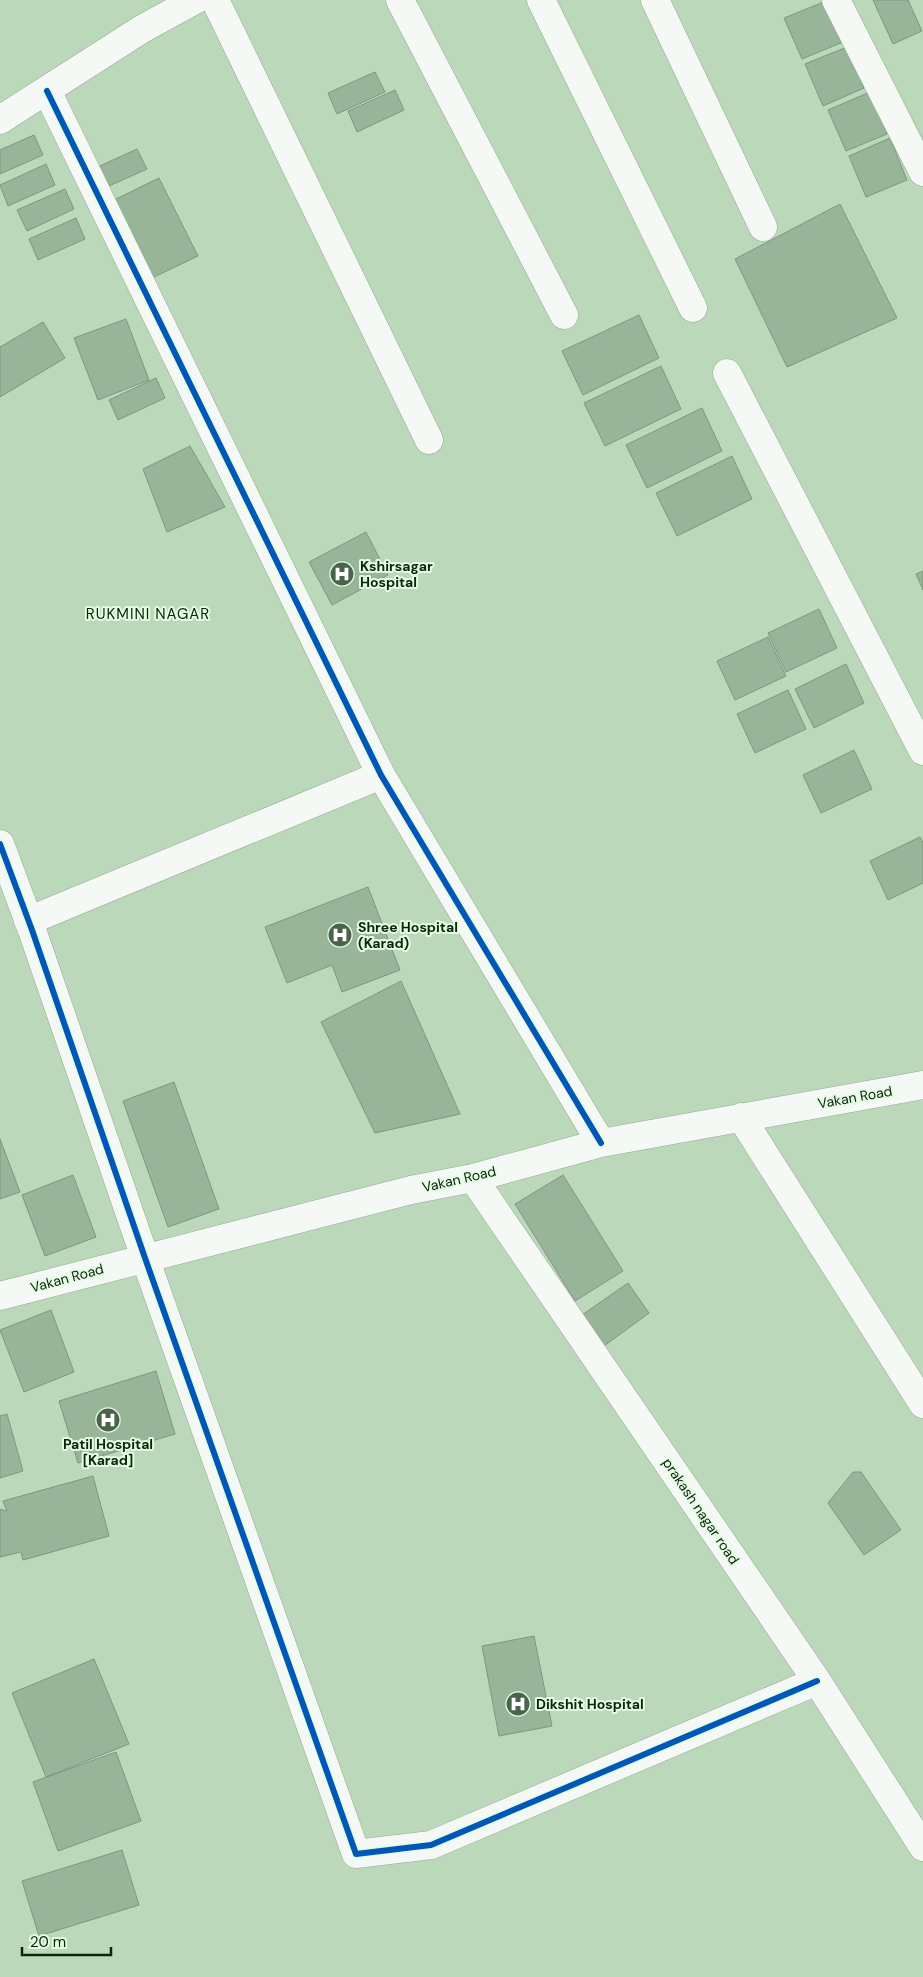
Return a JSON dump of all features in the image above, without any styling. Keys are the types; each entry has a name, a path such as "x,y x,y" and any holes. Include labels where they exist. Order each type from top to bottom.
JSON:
{"street":[{"path":"0,120 142,29 195,0"},
{"path":"215,0 429,440"},
{"path":"400,0 564,315"},
{"path":"541,0 693,308"},
{"path":"655,0 764,227"},
{"path":"836,0 923,172"},
{"path":"47,91 381,776 601,1143"},
{"path":"727,373 923,751"},
{"path":"28,921 381,776"},
{"path":"0,844 356,1854 431,1845 817,1681"},
{"name":"Vakan Road","path":"0,1296 411,1190 473,1178 601,1143 923,1085"},
{"path":"741,1117 923,1404"},
{"name":"prakash nagar road","path":"473,1178 817,1681 923,1847"}],"building":[{"path":"873,0 908,0 922,31 893,44"},
{"path":"826,1 843,42 802,59 784,18"},
{"path":"847,47 864,88 823,106 805,64"},
{"path":"375,72 385,92 337,114 328,93"},
{"path":"395,90 404,110 357,132 348,111"},
{"path":"870,92 887,134 846,151 828,110"},
{"path":"34,135 43,155 0,174 0,150"},
{"path":"890,138 907,180 866,197 849,156"},
{"path":"137,149 147,169 100,190 91,170"},
{"path":"46,164 55,185 8,206 0,185"},
{"path":"159,178 198,256 152,278 114,200"},
{"path":"65,189 74,209 27,231 17,210"},
{"path":"840,204 897,318 787,367 735,259"},
{"path":"76,218 85,239 38,260 29,239"},
{"path":"639,315 659,358 583,395 562,351"},
{"path":"126,319 149,380 98,400 74,338"},
{"path":"43,322 65,358 0,397 0,347"},
{"path":"661,366 681,409 605,446 584,403"},
{"path":"156,378 165,398 118,420 109,400"},
{"path":"702,408 722,451 647,488 626,445"},
{"path":"190,446 225,507 167,532 143,469"},
{"path":"732,456 752,499 677,536 656,493"},
{"path":"366,532 388,575 332,605 309,562"},
{"path":"923,571 923,590 916,574"},
{"path":"819,609 837,648 786,672 768,633"},
{"path":"768,637 786,676 735,700 717,661"},
{"path":"846,664 864,703 814,728 795,689"},
{"path":"788,690 806,729 755,753 737,714"},
{"path":"854,750 872,789 821,813 803,775"},
{"path":"920,837 923,842 923,883 888,900 870,861"},
{"path":"368,887 400,970 342,992 332,965 287,983 265,927"},
{"path":"401,981 460,1114 375,1133 321,1022"},
{"path":"174,1082 219,1209 168,1227 123,1101"},
{"path":"0,1139 20,1192 0,1199"},
{"path":"73,1175 96,1237 45,1256 22,1195"},
{"path":"563,1175 623,1271 575,1301 515,1204"},
{"path":"628,1283 649,1313 604,1346 582,1315"},
{"path":"51,1310 74,1372 24,1392 0,1330"},
{"path":"156,1371 175,1434 78,1463 59,1401"},
{"path":"7,1414 23,1471 0,1478 0,1416"},
{"path":"853,1472 861,1472 901,1530 864,1555 828,1503"},
{"path":"93,1476 109,1536 23,1560 21,1552 0,1557 0,1509 7,1511 3,1501"},
{"path":"534,1636 552,1726 499,1736 482,1646"},
{"path":"94,1659 129,1744 46,1777 12,1693"},
{"path":"116,1752 141,1821 58,1851 33,1782"},
{"path":"122,1850 139,1905 39,1936 22,1881"}],"cycle path":[{"path":"47,91 381,775 601,1143"},
{"path":"0,844 32,930 145,1258 356,1854 431,1845 817,1681"}],"place":[{"name":"Kshirsagar Hospital","path":"342,574"},
{"name":"Shree Hospital (Karad)","path":"340,935"},
{"name":"Patil Hospital [Karad]","path":"108,1420"},
{"name":"Dikshit Hospital","path":"518,1704"}],"district":[{"name":"RUKMINI NAGAR","path":"148,614"}]}
